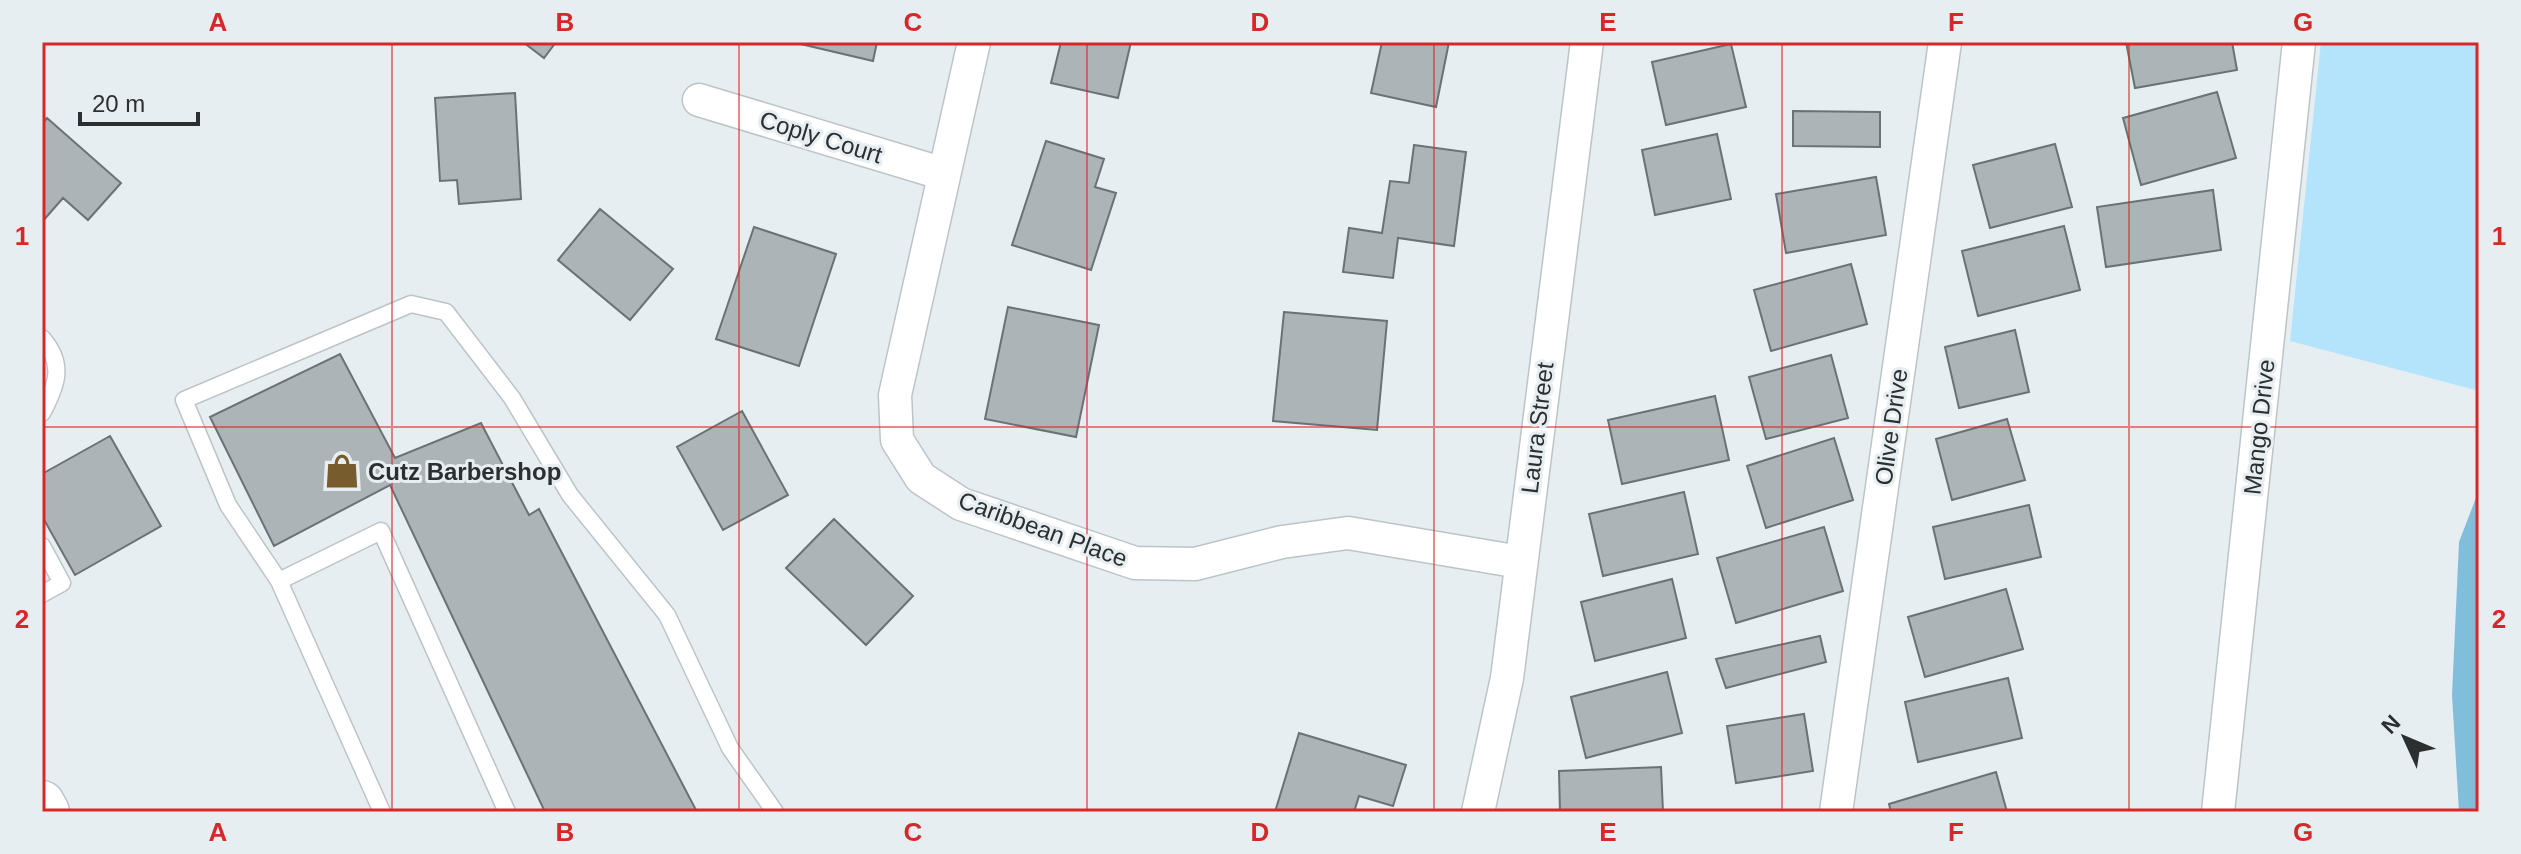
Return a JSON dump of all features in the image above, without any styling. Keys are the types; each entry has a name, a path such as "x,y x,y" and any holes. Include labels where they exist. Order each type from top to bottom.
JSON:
{"main road":[{"path":"42,803 47,812"}],"street":[{"name":"Caribbean Place","path":"974,42 895,395 897,440 921,478 961,504 1135,563 1195,564 1282,542 1348,533 1520,562"},
{"name":"Laura Street","path":"1478,812 1507,678 1587,42"},
{"name":"Olive Drive","path":"1836,812 1945,42"},
{"name":"Mango Drive","path":"2218,812 2299,42"},
{"name":"Coply Court","path":"699,100 944,174"}],"lane":[{"path":"382,812 279,581 228,505 184,400 411,304 446,312 512,398 570,495 667,615 730,748 775,812"},
{"path":"42,338 54,351 56,387 42,413"},
{"path":"279,581 381,531 507,812"},
{"path":"42,546 62,583 42,594"}],"shaded area":[{"path":"2321,42 2479,42 2479,391 2290,341"},
{"path":"2479,490 2479,812 2459,812 2452,695 2459,542"}],"building":[{"path":"523,42 556,42 544,58"},
{"path":"792,42 877,42 873,61"},
{"path":"1061,42 1131,42 1118,98 1051,83"},
{"path":"1382,42 1449,42 1436,107 1371,93"},
{"path":"2126,42 2232,42 2237,70 2135,88"},
{"path":"1731,44 1746,107 1666,125 1652,62"},
{"path":"2217,92 2236,158 2141,185 2123,118"},
{"path":"515,93 521,199 459,204 457,180 440,181 435,98"},
{"path":"1793,111 1880,112 1880,147 1793,146"},
{"path":"47,118 121,183 88,220 63,198 42,222 42,124"},
{"path":"1717,134 1731,199 1655,215 1642,150"},
{"path":"1046,141 1104,159 1095,187 1116,193 1091,270 1012,245"},
{"path":"2055,144 2072,207 1990,228 1973,165"},
{"path":"1414,145 1466,152 1454,246 1398,238 1393,278 1343,272 1349,228 1382,233 1390,181 1409,183"},
{"path":"1876,177 1886,235 1786,253 1776,194"},
{"path":"2213,190 2221,250 2106,267 2097,207"},
{"path":"600,209 673,269 630,320 558,260"},
{"path":"2064,226 2080,290 1978,316 1962,251"},
{"path":"754,227 836,254 799,366 716,339"},
{"path":"1851,264 1867,324 1771,351 1754,290"},
{"path":"1008,307 1099,325 1076,437 985,419"},
{"path":"1284,312 1387,321 1377,430 1273,421"},
{"path":"2015,330 2029,392 1959,408 1945,347"},
{"path":"340,354 395,458 481,423 529,515 539,509 697,812 545,812 390,485 274,546 210,417"},
{"path":"1831,355 1848,418 1766,439 1749,377"},
{"path":"1715,396 1729,460 1622,484 1608,420"},
{"path":"742,411 788,495 723,530 677,447"},
{"path":"2007,419 2025,480 1952,500 1936,439"},
{"path":"110,436 161,526 75,575 42,516 42,474"},
{"path":"1834,438 1853,500 1766,528 1747,466"},
{"path":"1684,492 1698,554 1603,576 1589,514"},
{"path":"2029,505 2041,557 1945,579 1933,527"},
{"path":"834,519 913,596 866,645 786,568"},
{"path":"1824,527 1843,591 1736,623 1717,558"},
{"path":"1672,579 1686,638 1595,661 1581,602"},
{"path":"2006,589 2023,649 1925,677 1908,617"},
{"path":"1820,636 1826,662 1726,688 1716,659"},
{"path":"1667,672 1682,733 1586,758 1571,697"},
{"path":"2008,678 2022,738 1918,762 1905,702"},
{"path":"1804,714 1813,771 1736,783 1727,726"},
{"path":"1299,733 1406,765 1393,806 1359,796 1354,812 1275,812"},
{"path":"1661,767 1663,812 1560,812 1559,771"},
{"path":"1996,772 2007,812 1891,812 1889,804"}],"place":[{"name":"Cutz Barbershop","path":"342,471"}]}
